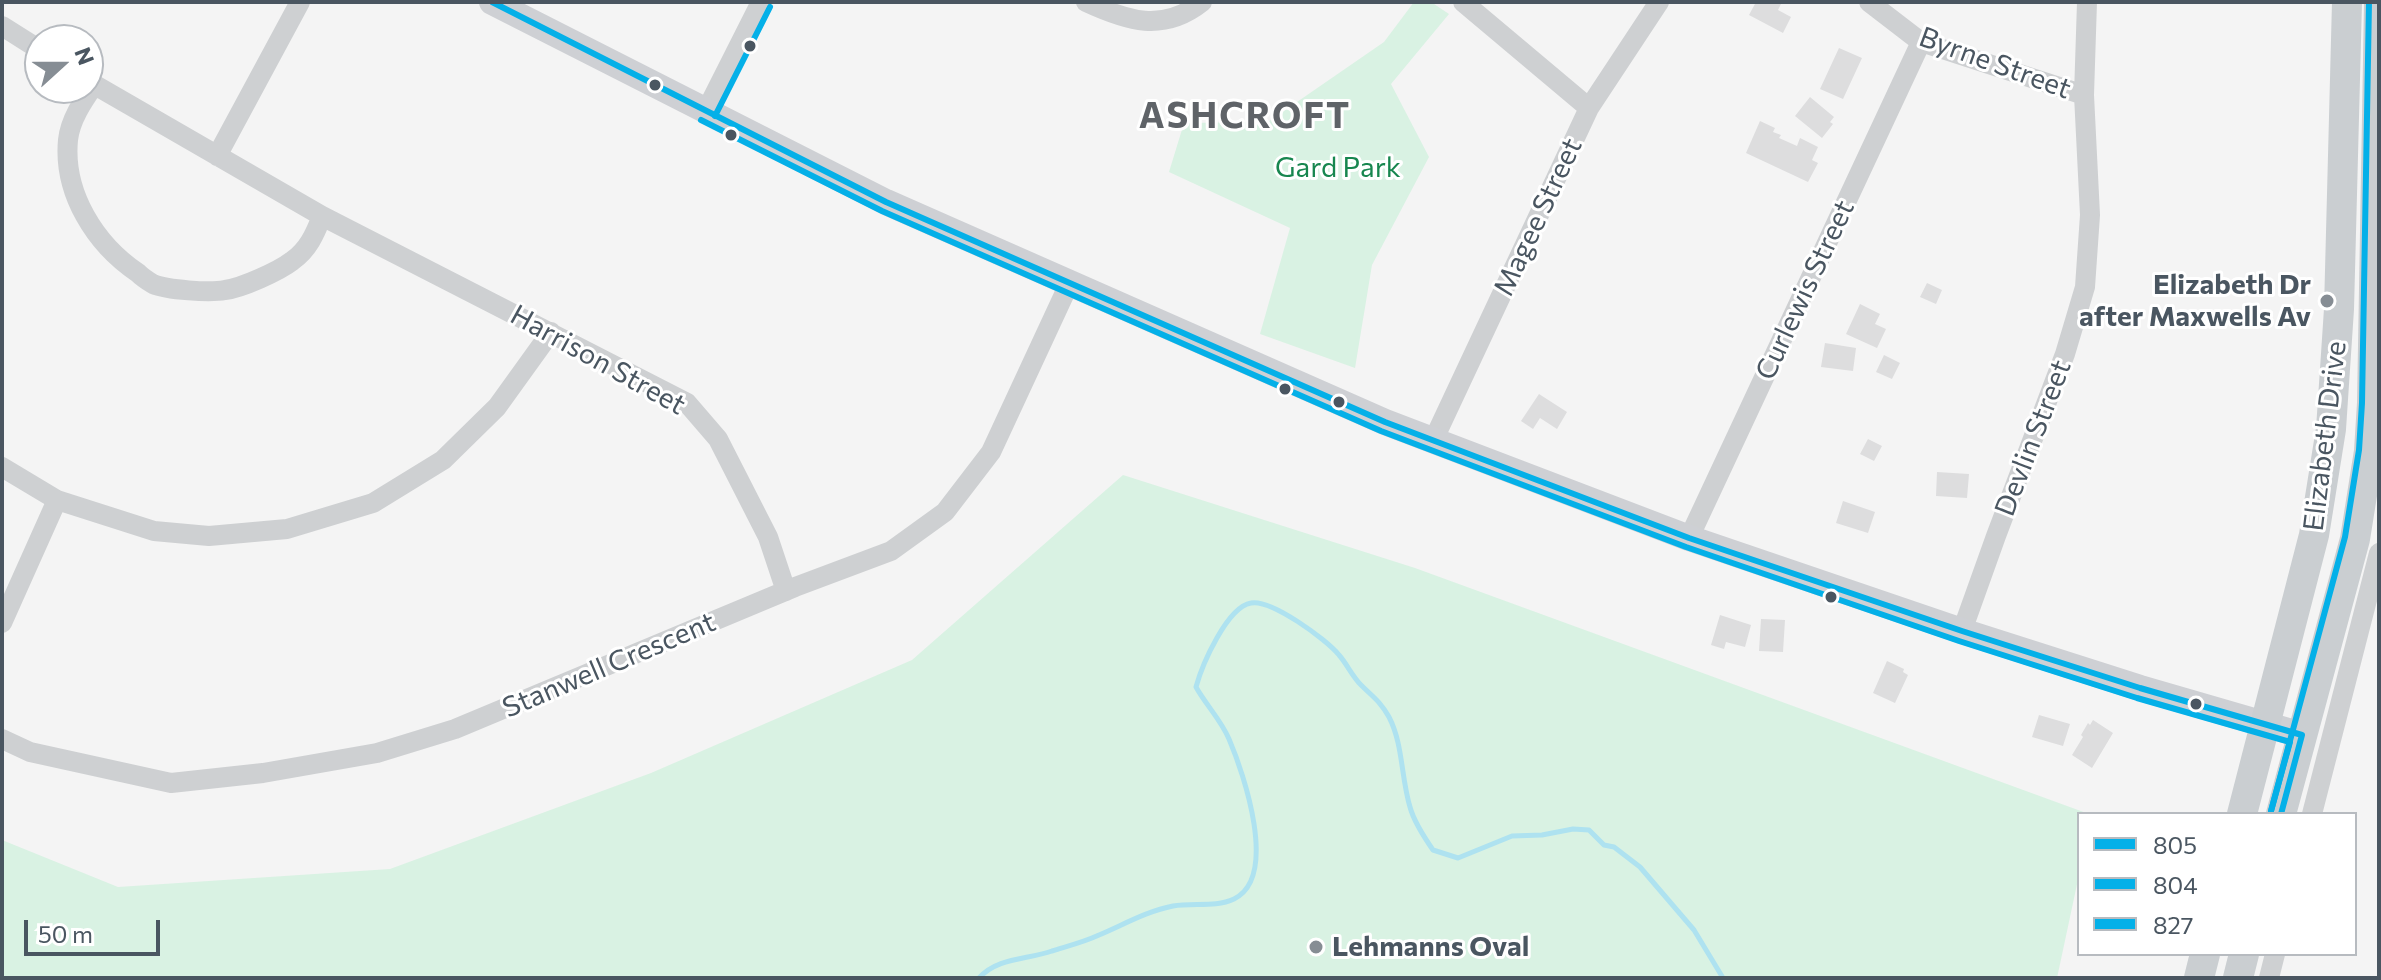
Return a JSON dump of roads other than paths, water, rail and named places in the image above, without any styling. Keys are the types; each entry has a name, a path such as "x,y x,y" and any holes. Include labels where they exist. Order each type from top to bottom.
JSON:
{"main road":[{"name":"Elizabeth Drive","path":"2243,812 2314,535 2331,429 2339,309 2347,2"},
{"name":"Elizabeth Drive","path":"2282,812 2355,539 2369,451 2379,2"},
{"path":"2199,978 2204,956"},
{"path":"2238,978 2244,956"}],"street":[{"path":"217,156 300,2"},
{"path":"492,2 886,202 1309,391 1689,538 1962,631 2302,735"},
{"path":"706,111 761,2"},
{"path":"1086,2 1121,18 1157,22 1179,16 1202,2"},
{"path":"1463,2 1589,108"},
{"name":"Magee Street","path":"1433,441 1589,108 1659,2"},
{"name":"Byrne Street","path":"1869,2 1921,42 2084,95"},
{"name":"Devlin Street","path":"1962,631 2065,354 2085,287 2090,215 2084,95 2087,2"},
{"path":"2,26 24,40"},
{"name":"Curlewis Street","path":"1689,538 1921,42"},
{"name":"Harrison Street","path":"104,91 322,216 687,403 718,439 768,537 786,591"},
{"name":"Harrison Street","path":"80,104 68,138 70,178 82,211 99,238 127,266 153,284 180,290 225,290 270,274 293,261 313,240 322,216"},
{"name":"Stanwell Crescent","path":"2,739 30,752 171,783 263,773 377,753 455,729 786,591 891,551 945,512 991,452 1069,284"},
{"path":"2,467 57,500 154,531 209,536 287,529 373,503 443,460 497,407 551,332"},
{"path":"2,623 57,500"},
{"path":"2313,812 2379,553"},
{"path":"2269,978 2274,956"}],"waterway":[{"path":"979,978 995,966 1082,942 1163,908 1227,902 1247,887 1254,870 1256,848 1249,799 1229,739 1196,687 1225,626 1242,607 1251,603 1260,603 1284,613 1323,640 1383,707 1394,727 1412,813 1433,850 1458,858 1512,836 1589,830 1604,845 1614,847 1640,867 1694,930 1723,978"}],"place":[{"name":"Elizabeth Dr after Maxwells Av","path":"2327,301"},
{"name":"Lehmanns Oval","path":"1316,947"}],"district":[{"name":"ASHCROFT","path":"1245,116"}],"park label":[{"name":"Gard Park","path":"1338,168"}]}
